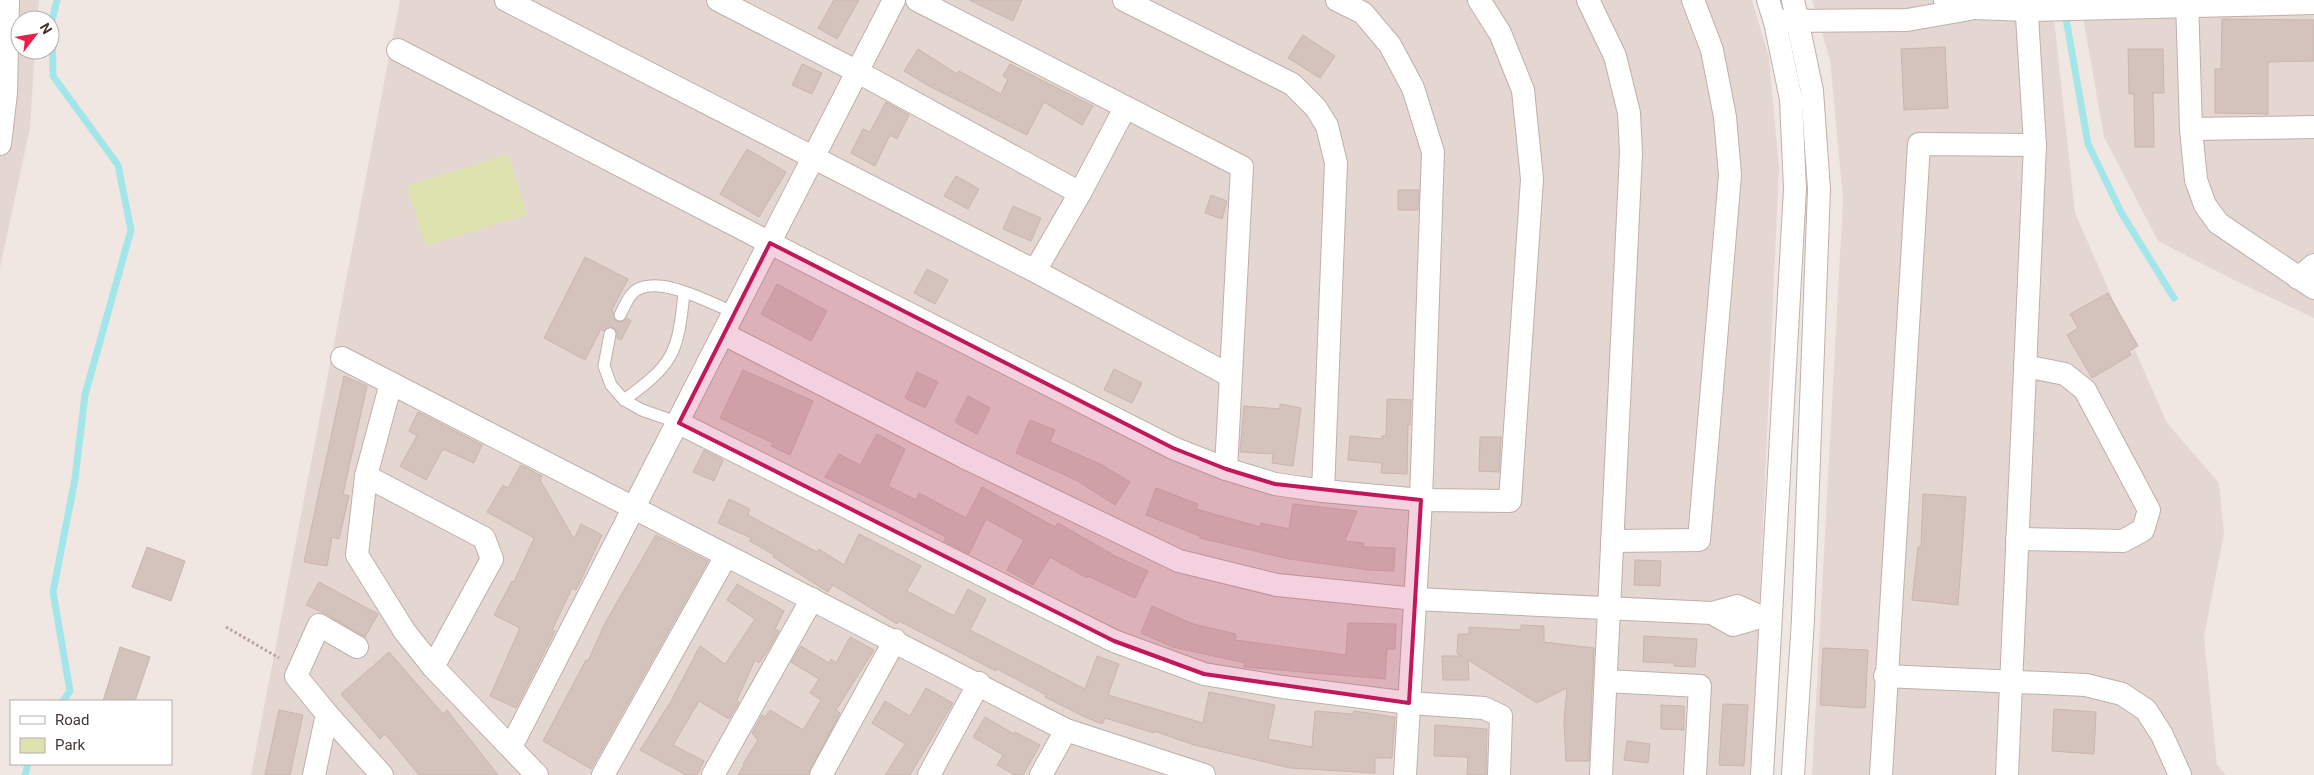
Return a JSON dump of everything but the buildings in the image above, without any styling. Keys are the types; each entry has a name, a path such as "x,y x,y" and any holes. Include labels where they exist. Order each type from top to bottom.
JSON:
{"street":[{"path":"0,144 6,93 8,0"},
{"path":"506,0 813,159 1035,271 1230,374"},
{"path":"718,0 858,72 1080,193"},
{"path":"511,747 679,423 894,0"},
{"path":"917,0 1242,167 1226,469"},
{"path":"1124,0 1292,84 1316,108 1327,126 1336,163 1323,491"},
{"path":"1336,0 1363,14 1390,45 1413,88 1433,152 1421,500 1405,775"},
{"path":"398,50 770,243 1173,448 1226,469 1276,484 1323,491 1421,500 1510,501 1532,179 1523,90 1500,33 1479,0"},
{"path":"1588,0 1615,56 1629,113 1631,154 1601,775"},
{"path":"1612,541 1699,540 1730,175 1725,117 1712,50 1693,0"},
{"path":"1762,775 1765,618 1795,189 1791,99 1775,22 1768,0"},
{"path":"1945,0 1974,8"},
{"path":"2187,3 2196,180 2205,205 2218,224 2309,277"},
{"path":"1775,22 1796,10 1880,10 1926,18 1974,8 2026,5 2314,3"},
{"path":"2007,775 2035,145 2026,5"},
{"path":"1793,775 1803,619 1819,189 1812,91 1796,10"},
{"path":"1035,271 1080,193 1125,108"},
{"path":"2192,129 2314,127"},
{"path":"1881,775 1885,676 1919,144 2035,145"},
{"path":"724,334 964,457 1179,561 1277,585 1415,599 1712,613 1737,606 1765,618 1803,619"},
{"path":"342,358 726,556 979,683 1066,730 1204,775"},
{"path":"2017,539 2123,541 2143,530 2149,510 2085,390 2065,374 2025,366"},
{"path":"391,383 366,476 356,555 405,632 434,667 537,775"},
{"path":"679,423 1114,641 1204,674 1282,687 1409,703 1484,708 1500,716 1499,775"},
{"path":"366,476 484,538 492,560 434,667"},
{"path":"603,775 726,556"},
{"path":"713,775 812,599"},
{"path":"357,647 319,625 296,676 327,714 382,775"},
{"path":"821,775 895,640"},
{"path":"1885,676 2086,685 2122,694 2146,710 2162,735 2180,775"},
{"path":"1606,681 1700,686 1695,775"},
{"path":"929,775 979,683"},
{"path":"314,775 327,714"},
{"path":"1041,775 1066,730"}],"lane":[{"path":"620,314 634,292 650,285 669,287 735,313"},
{"path":"624,400 648,383 674,352 680,332 684,293"},
{"path":"610,334 604,366 611,385 624,400 642,410 679,423"}],"path":[{"path":"226,627 279,658 296,676"}],"highlighted area":[{"path":"770,243 1173,448 1226,469 1275,484 1421,500 1409,703 1204,674 1114,641 679,423"}],"shaded area":[{"path":"0,0 39,0 38,10 10,10 10,60 34,60 30,128 0,268"},
{"path":"400,0 1752,0 1769,57 1779,167 1752,775 251,775"},
{"path":"1812,0 2052,0 2075,213 2167,423 2219,483 2224,533 2204,637 2217,765 2226,775 1812,775 1843,199 1830,60"},
{"path":"2080,0 2314,0 2314,318 2158,241 2104,137"}],"green space":[{"path":"508,154 527,214 426,246 407,186"}],"waterway":[{"path":"57,0 52,21 53,76 118,165 131,230 85,395 75,479 53,592 70,691 64,700"},
{"path":"2065,13 2088,144 2122,214 2174,298"},
{"path":"25,775 28,765"}]}
